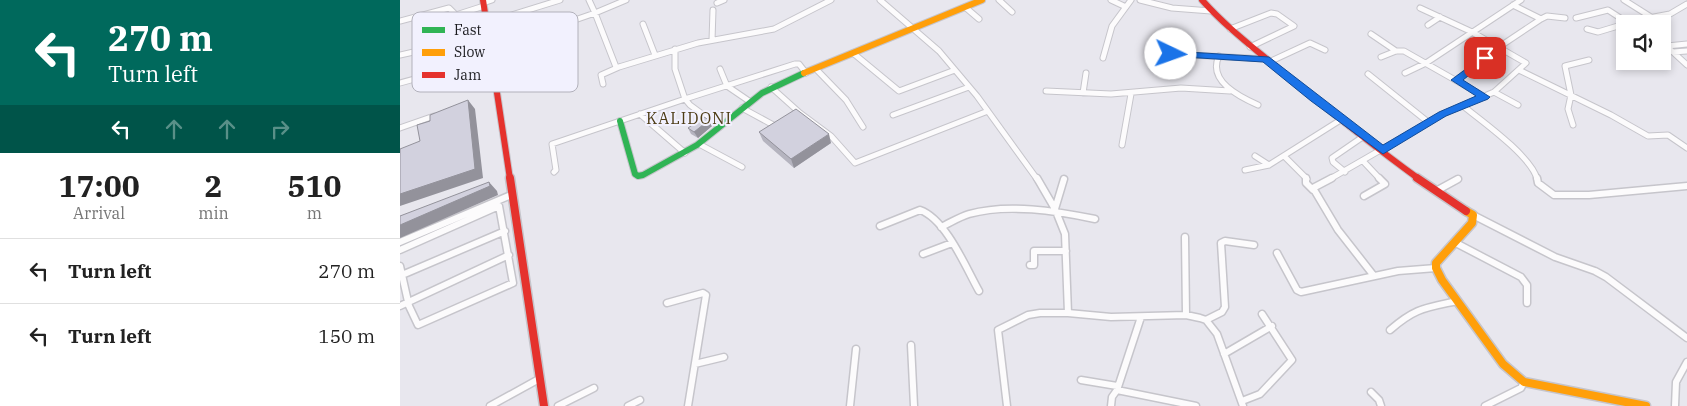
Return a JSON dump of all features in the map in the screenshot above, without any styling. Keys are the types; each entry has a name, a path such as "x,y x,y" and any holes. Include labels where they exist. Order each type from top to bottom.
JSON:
{"street":[{"path":"522,12 560,0"},
{"path":"589,0 602,27 616,67 619,67"},
{"path":"578,19 626,0"},
{"path":"717,3 724,0"},
{"path":"603,84 601,75 619,67 675,49 774,29 831,0"},
{"path":"880,0 939,51 988,111 1032,170 1066,234 1068,313"},
{"path":"999,0 1012,12"},
{"path":"1111,0 1126,7"},
{"path":"1103,58 1112,26 1131,0"},
{"path":"1140,0 1172,8 1211,11"},
{"path":"1405,73 1426,63 1521,0"},
{"path":"1624,0 1646,15"},
{"path":"620,121 638,176 699,144 720,128 749,101 771,87 978,1"},
{"path":"1206,1 1211,11 1250,46 1436,191 1474,214 1555,257 1595,271 1606,277 1687,338"},
{"path":"461,12 486,2"},
{"path":"1664,15 1673,13 1687,4"},
{"path":"1513,5 1541,19"},
{"path":"965,7 979,19"},
{"path":"434,12 449,8 452,12"},
{"path":"1313,190 1315,186 1383,150 1428,122 1494,92 1526,62 1472,32 1420,8"},
{"path":"712,40 713,10"},
{"path":"1576,18 1608,10 1616,15"},
{"path":"1230,29 1271,14 1277,14 1294,26 1250,46"},
{"path":"1456,80 1499,47 1541,19 1548,16 1565,18"},
{"path":"1428,25 1440,17"},
{"path":"643,24 655,54"},
{"path":"1587,29 1598,32 1616,27"},
{"path":"1371,34 1396,51"},
{"path":"1170,40 1171,54"},
{"path":"1154,56 1171,54 1267,60 1310,43 1324,50"},
{"path":"1671,47 1687,44"},
{"path":"675,49 675,69 685,99 720,128"},
{"path":"1671,49 1687,51"},
{"path":"1381,57 1404,50 1485,97"},
{"path":"1671,51 1687,65"},
{"path":"853,54 899,91 955,70"},
{"path":"1219,56 1216,62 1218,77 1230,92"},
{"path":"1573,125 1568,109 1571,95 1565,66 1584,63 1589,60"},
{"path":"554,172 556,170 552,144 796,63 806,73"},
{"path":"720,69 727,86 749,101"},
{"path":"816,69 846,100 863,127"},
{"path":"1519,70 1635,127 1648,136 1668,135 1687,148"},
{"path":"1083,93 1086,73"},
{"path":"1368,74 1428,122"},
{"path":"771,87 800,113 831,136 855,163 988,111"},
{"path":"893,115 969,87"},
{"path":"1046,90 1130,94 1181,88 1230,92 1258,105"},
{"path":"496,92 544,406"},
{"path":"1494,92 1518,105"},
{"path":"1122,145 1130,94"},
{"path":"1464,106 1504,140 1535,170 1538,183 1554,196 1589,195 1687,186"},
{"path":"742,108 777,127"},
{"path":"640,114 685,153"},
{"path":"400,128 434,116"},
{"path":"1245,170 1269,165 1342,119"},
{"path":"1344,172 1333,162 1332,158 1364,136"},
{"path":"699,144 742,167"},
{"path":"1255,156 1269,165"},
{"path":"1284,156 1307,179 1306,183 1313,190 1338,230 1374,276"},
{"path":"1363,161 1385,184 1364,196"},
{"path":"1055,211 1064,179"},
{"path":"1436,191 1458,179"},
{"path":"400,242 511,195"},
{"path":"400,250 497,206 500,208 505,231 513,282 509,286 418,325 414,322 400,266"},
{"path":"880,226 924,210 941,227 952,243 979,291"},
{"path":"941,227 969,214 990,210 1055,211 1095,219"},
{"path":"1474,214 1472,224 1436,263 1436,268 1442,280 1503,364 1524,382 1646,406"},
{"path":"402,276 505,231"},
{"path":"1186,237 1186,315"},
{"path":"1206,320 1222,312 1225,307 1221,244 1225,241 1254,245"},
{"path":"1454,242 1522,277 1527,285 1526,303"},
{"path":"923,254 952,243"},
{"path":"1030,265 1034,265 1034,251 1066,251"},
{"path":"1277,253 1297,290 1301,292 1374,276 1436,268"},
{"path":"400,306 509,256"},
{"path":"667,303 703,293 706,295 688,406"},
{"path":"1390,330 1407,315 1417,310 1457,301"},
{"path":"1007,406 998,330 1028,315 1068,313 1111,317 1186,315 1206,320 1217,334 1242,403 1260,394 1292,360 1272,326 1262,314"},
{"path":"1111,406 1112,397 1117,388 1141,317"},
{"path":"1224,354 1272,326"},
{"path":"912,345 914,406"},
{"path":"850,406 856,349"},
{"path":"695,364 724,357"},
{"path":"1675,406 1676,382 1687,362"},
{"path":"490,406 539,379"},
{"path":"1081,380 1177,404 1196,406"},
{"path":"1485,406 1521,388 1524,382"},
{"path":"558,406 594,388"},
{"path":"1371,392 1379,400 1381,406"},
{"path":"628,406 640,400"}],"building":[{"path":"468,100 475,169 400,194 400,149 420,141 417,125 430,121 430,115"},
{"path":"796,109 829,134 791,159 759,132"},
{"path":"704,117 709,120 694,132 688,128"},
{"path":"489,182 490,186 400,225 400,216"}],"traffic: fast":[{"path":"620,121 635,174 638,176 643,175 697,145 762,93 804,73"}],"traffic: slow":[{"path":"804,73 982,0"},
{"path":"1466,211 1473,215 1472,223 1436,263 1436,268 1442,280 1503,364 1524,382 1646,406"}],"traffic: jam":[{"path":"483,0 485,12"},
{"path":"1202,0 1240,37 1326,108 1395,161 1466,211"},
{"path":"497,92 544,406"}],"district":[{"name":"KALIDONI","path":"689,118"}],"route":[{"path":"1171,54 1266,59 1314,99 1383,150 1443,114 1485,97 1456,80 1485,58"}]}
